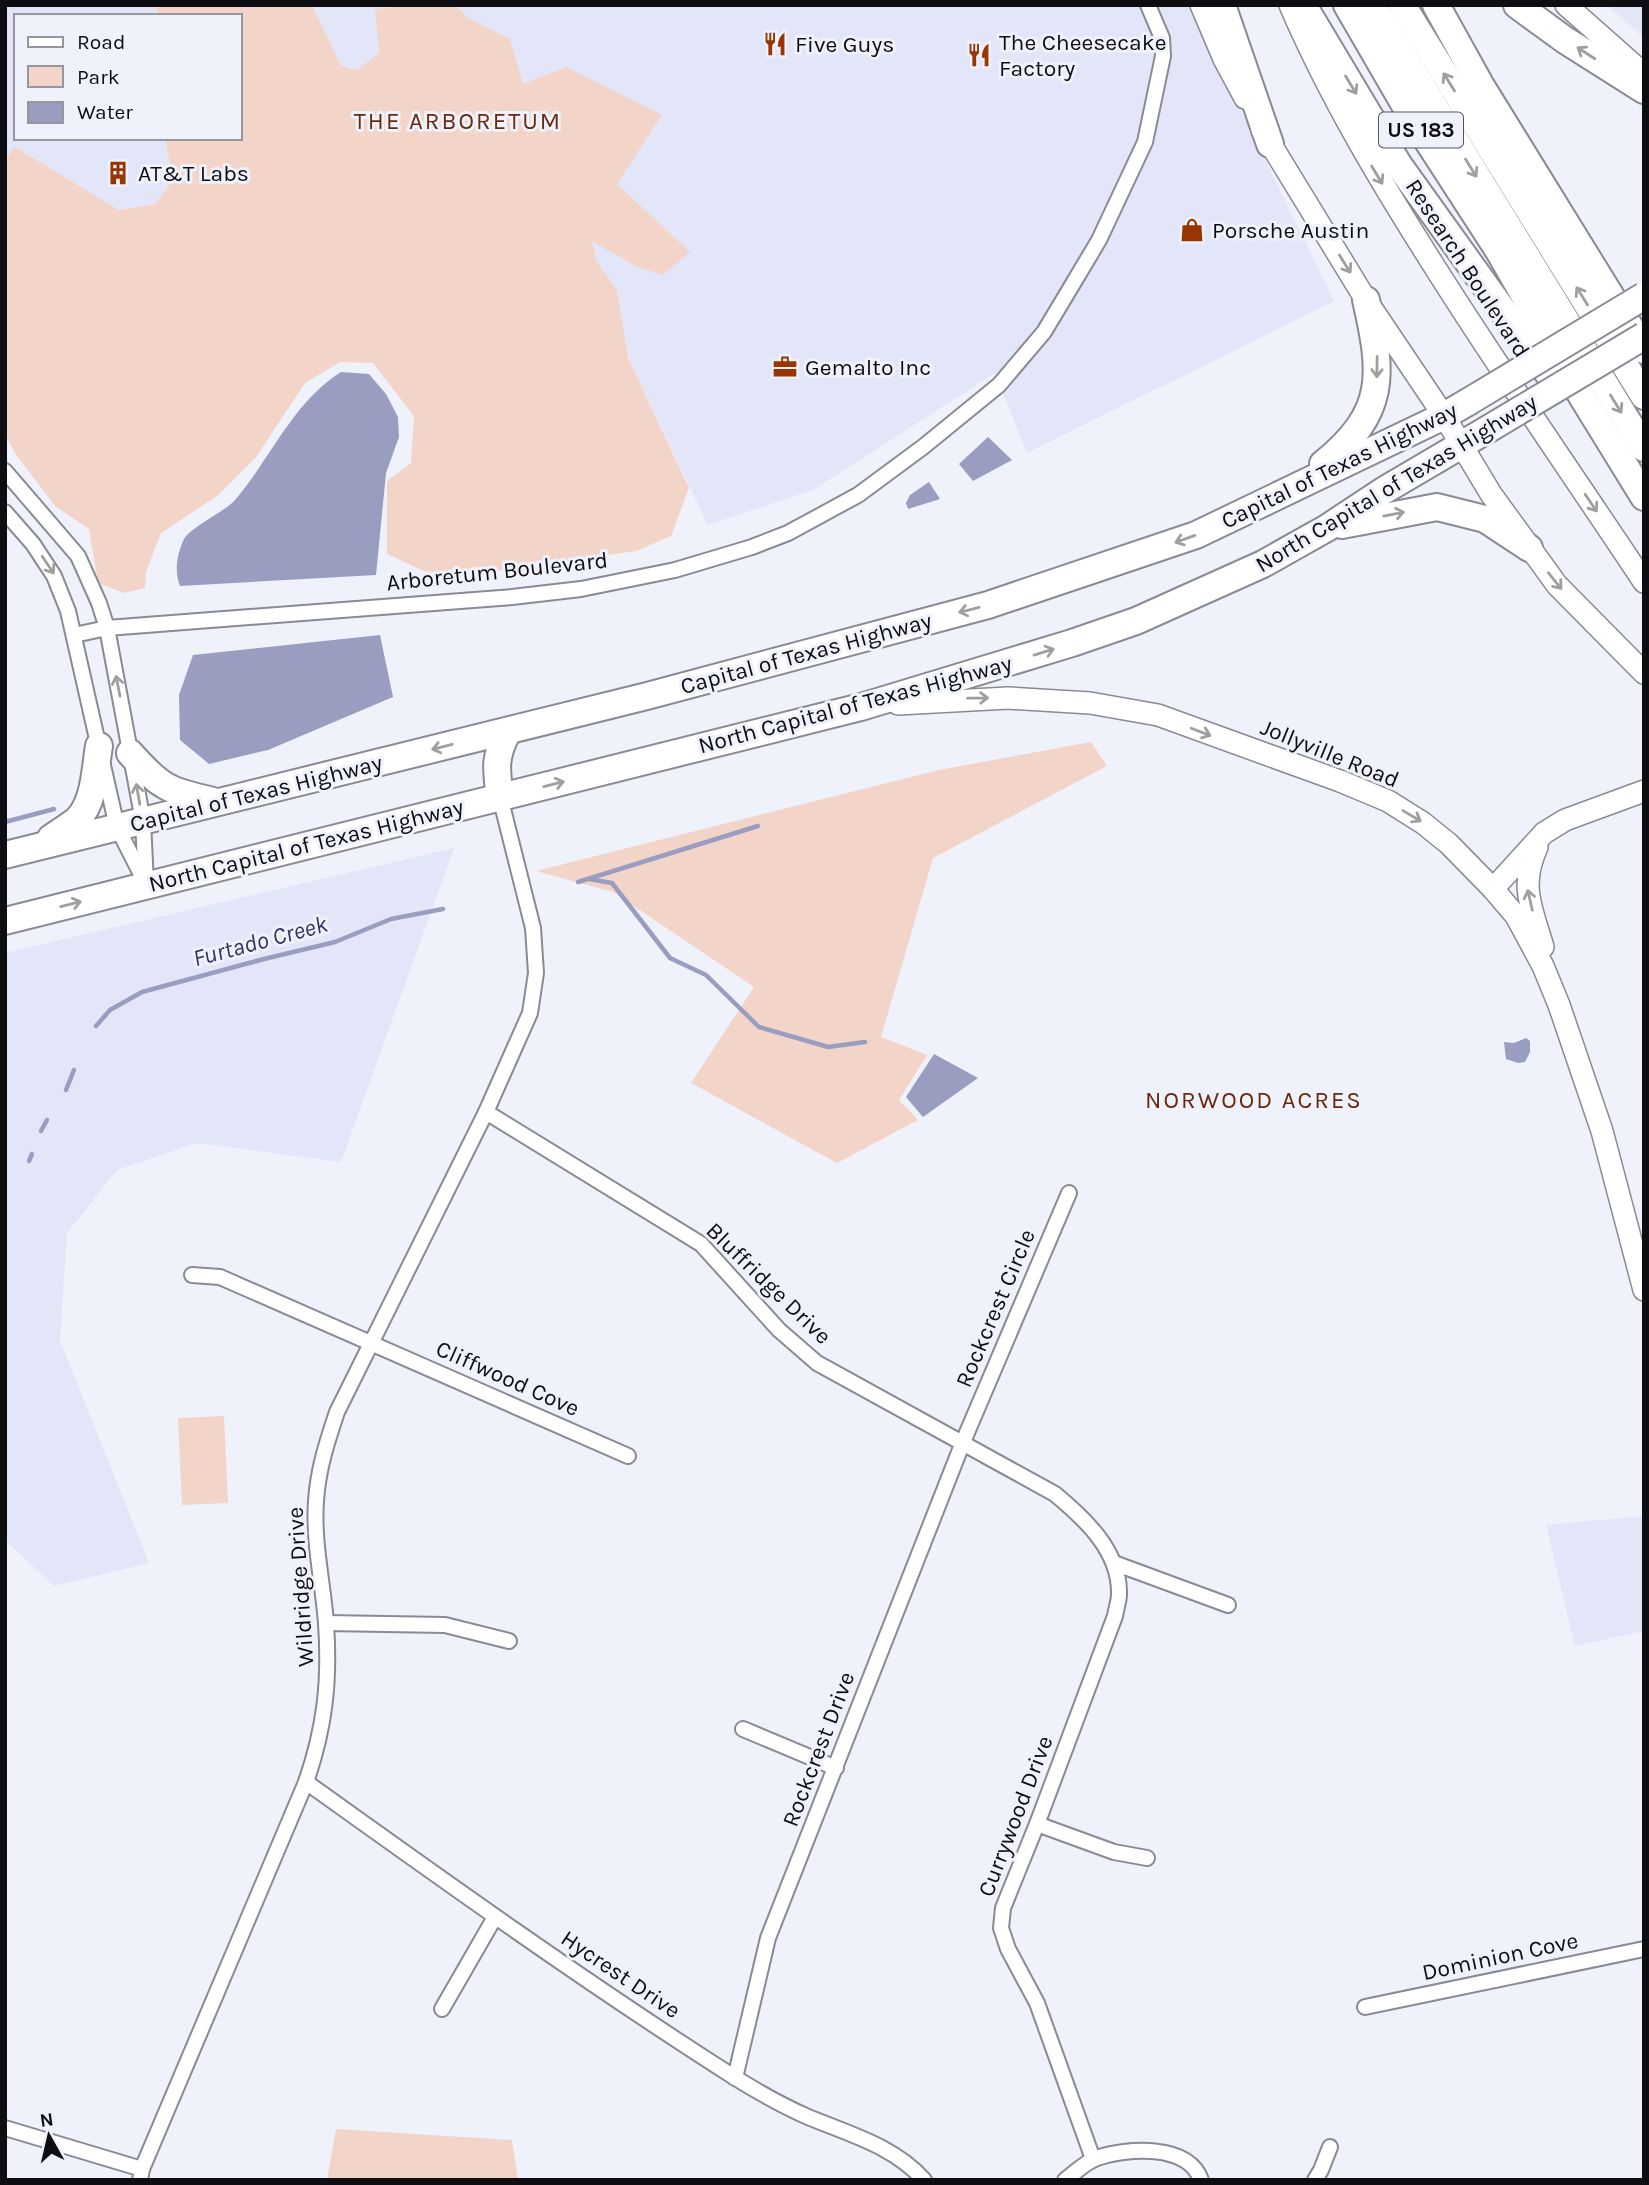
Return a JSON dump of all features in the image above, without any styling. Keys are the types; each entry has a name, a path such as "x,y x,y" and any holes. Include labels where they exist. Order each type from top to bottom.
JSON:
{"highway":[{"path":"1222,5 1270,144"},
{"path":"1303,5 1398,164 1577,413 1608,439"},
{"name":"US 183","path":"1347,5 1409,112 1499,251 1644,498"},
{"path":"1372,5 1644,448"},
{"path":"1402,5 1644,396"},
{"name":"US 183","path":"1436,5 1481,86 1644,350"},
{"path":"1517,5 1565,40 1644,90"},
{"name":"North Capital of Texas Highway","path":"1468,402 1644,296"},
{"path":"1292,489 1344,447 1366,420 1372,405 1376,389 1377,358 1366,300"},
{"name":"North Capital of Texas Highway","path":"5,920 861,707 1136,621 1263,564 1644,336"},
{"name":"Capital of Texas Highway","path":"117,827 508,731 988,605 1196,535 1468,402"},
{"path":"1327,528 1437,507 1485,519 1529,548"},
{"path":"500,797 496,767 498,750 508,731"},
{"path":"38,847 78,818 85,807 92,790 99,746"},
{"path":"131,753 154,780 170,789 218,802"},
{"path":"5,855 117,827"}],"main road":[{"path":"1201,5 1224,59 1270,144 1366,300 1444,416 1459,445 1529,548 1558,585 1644,673"},
{"name":"Research Boulevard","path":"1290,5 1356,139 1403,217 1470,323 1644,582"},
{"path":"1566,5 1644,74"},
{"name":"Jollyville Road","path":"861,707 956,699 1008,698 1090,703 1158,715 1340,781 1388,801 1423,823 1449,844 1516,916 1543,966 1602,1131 1644,1290"},
{"path":"1493,889 1544,833 1565,820 1644,791"},
{"path":"1543,966 1544,950 1526,884 1529,866 1544,833"}],"street":[{"name":"Arboretum Boulevard","path":"75,635 107,628 512,597 581,589 675,570 752,547 788,533 858,495 999,385 1044,332 1085,264 1124,191 1148,131 1163,56 1162,38 1148,5"},
{"path":"5,471 78,556 99,603 107,628 143,821 146,884"},
{"path":"5,512 33,544 54,576 75,635 117,827 146,884"},
{"name":"Wildridge Drive","path":"141,2174 306,1782 319,1744 328,1681 326,1623 316,1533 321,1459 337,1412 486,1112 530,1013 536,973 533,928 500,797"},
{"name":"Bluffridge Drive","path":"486,1112 701,1244 779,1330 817,1363 1055,1494 1086,1520 1114,1563"},
{"name":"Rockcrest Circle","path":"962,1442 1069,1193"},
{"name":"Cliffwood Cove","path":"192,1275 220,1277 628,1456"},
{"name":"Rockcrest Drive","path":"735,2078 768,1938 962,1442"},
{"path":"1114,1563 1228,1605"},
{"name":"Currywood Drive","path":"1093,2159 1037,2003 1008,1949 1000,1928 1003,1908 1115,1616 1119,1594 1114,1563"},
{"path":"326,1623 445,1625 509,1641"},
{"path":"743,1729 836,1768"},
{"name":"Hycrest Drive","path":"306,1782 495,1917 735,2078 797,2112 874,2143 924,2180"},
{"path":"1037,1824 1114,1852 1147,1858"},
{"path":"442,2009 495,1917"},
{"name":"Dominion Cove","path":"1366,2007 1644,1949"},
{"path":"5,2129 141,2174"},
{"path":"1315,2180 1330,2147"},
{"path":"1065,2180 1093,2159 1133,2150 1169,2153 1184,2160 1199,2174 1201,2180"}],"shaded area":[{"path":"5,5 156,5 157,14 14,14 14,140 165,140 173,180 155,204 119,210 15,147 5,159"},
{"path":"312,5 408,5 376,9 379,53 357,70 341,66"},
{"path":"456,5 1190,5 1334,301 1027,453 995,373 813,490 708,525 628,358 617,290 597,262 592,240 637,267 689,252 617,184 523,85 510,39 468,18"},
{"path":"1607,5 1644,5 1644,38"},
{"path":"454,848 341,1162 197,1143 117,1170 67,1233 60,1341 149,1563 54,1586 5,1540 5,953"},
{"path":"1644,1516 1644,1631 1575,1646 1546,1525"}],"green space":[{"path":"156,5 312,5 341,66 357,70 379,53 375,9 408,5 456,5 468,18 510,39 523,84 566,67 662,115 617,184 690,252 663,275 637,267 592,241 597,262 617,290 628,358 689,488 671,536 636,551 464,576 424,571 387,554 387,481 411,463 414,416 373,363 340,362 305,383 256,457 217,496 161,533 146,572 145,588 124,593 98,583 89,529 55,506 15,453 5,434 5,159 15,147 119,210 155,204 173,180 165,140 242,140 242,14 157,14"},
{"path":"1091,742 1107,766 933,858 881,1037 927,1055 899,1100 918,1120 837,1163 691,1083 754,987 613,892 536,871 939,770"},
{"path":"224,1416 228,1503 182,1505 178,1418"},
{"path":"336,2129 512,2140 518,2180 327,2180"}],"water":[{"path":"341,372 369,374 386,394 398,417 399,437 386,473 376,575 180,586 177,562 184,539 235,500 309,399"},
{"path":"988,437 1012,460 973,481 959,464"},
{"path":"929,482 940,499 908,509 906,503 910,495"},
{"path":"380,635 393,697 268,750 209,764 180,740 179,695 193,655"},
{"path":"1526,1038 1530,1041 1530,1052 1525,1062 1506,1059 1504,1042 1514,1043"},
{"path":"934,1054 978,1078 923,1117 906,1097"}],"waterway":[{"path":"5,822 54,809"},
{"name":"Furtado Creek","path":"578,882 758,826"},
{"path":"589,879 612,883 670,958 706,975 759,1027 828,1047 865,1042"},
{"name":"Furtado Creek","path":"96,1026 110,1010 142,992 335,942 391,919 443,909"},
{"name":"Furtado Creek","path":"66,1090 74,1070"},
{"name":"Furtado Creek","path":"41,1131 47,1120"},
{"name":"Furtado Creek","path":"29,1161 32,1154"}],"place":[{"name":"Five Guys","path":"775,44"},
{"name":"The Cheesecake Factory","path":"979,55"},
{"name":"AT&T Labs","path":"118,173"},
{"name":"Porsche Austin","path":"1192,230"},
{"name":"Gemalto Inc","path":"785,367"}],"district":[{"name":"THE ARBORETUM","path":"458,121"},
{"name":"NORWOOD ACRES","path":"1254,1100"}]}
